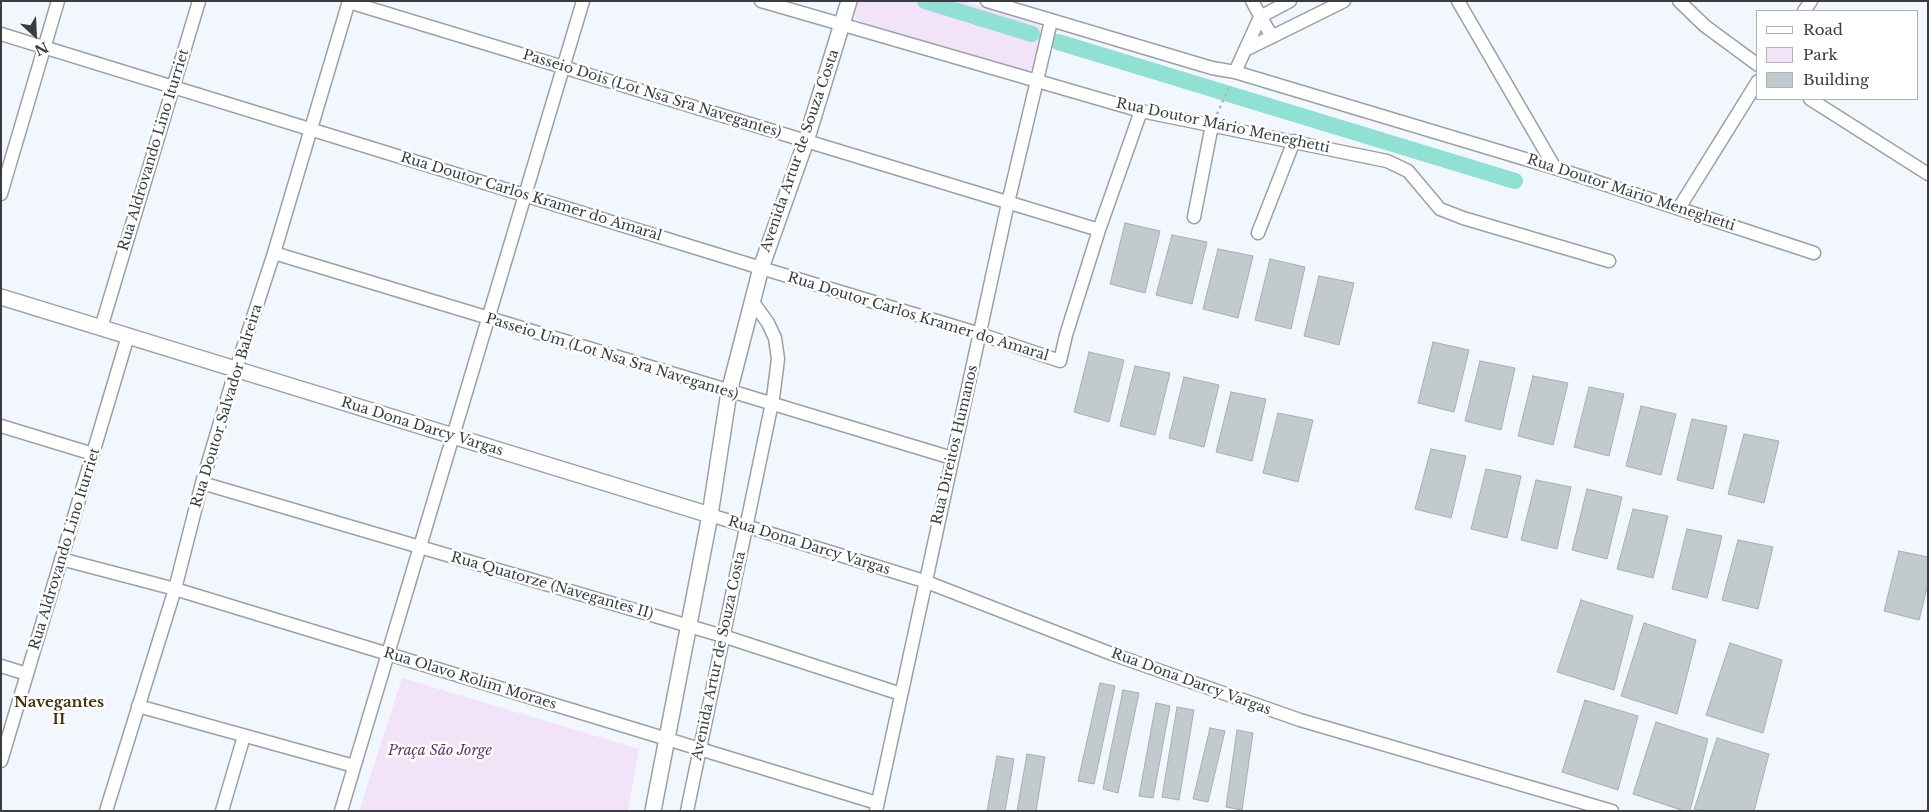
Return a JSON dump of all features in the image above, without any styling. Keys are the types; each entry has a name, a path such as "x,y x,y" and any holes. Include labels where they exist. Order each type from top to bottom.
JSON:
{"street":[{"path":"1,194 4,173 58,1"},
{"name":"Rua Aldrovando Lino Iturriet","path":"100,328 199,1"},
{"path":"341,811 583,1"},
{"name":"Rua Doutor Mário Meneghetti","path":"761,1 1141,111 1387,161 1408,171 1440,209 1463,218 1609,261"},
{"name":"Avenida Artur de Souza Costa","path":"653,811 690,627 729,392 761,268 806,141 848,1"},
{"name":"Rua Doutor Mário Meneghetti","path":"987,1 1051,22 1212,68 1235,72 1555,168 1814,253"},
{"path":"1252,1 1272,37"},
{"path":"1235,72 1260,17 1290,1"},
{"path":"1247,49 1344,1"},
{"path":"1458,1 1555,168"},
{"path":"1679,1 1705,26 1756,64"},
{"name":"Passeio Dois (Lot Nsa Sra Navegantes)","path":"349,2 1099,230"},
{"name":"Rua Doutor Salvador Balreira","path":"106,811 175,589 202,483 236,369 274,253 349,2"},
{"name":"Rua Direitos Humanos","path":"876,807 1008,203 1051,22"},
{"name":"Rua Doutor Carlos Kramer do Amaral","path":"1,34 980,334 1060,361 1099,230"},
{"path":"1678,208 1756,84"},
{"path":"1812,100 1928,174"},
{"path":"1099,230 1141,111"},
{"path":"1194,217 1212,124"},
{"path":"1258,233 1294,142"},
{"name":"Passeio Um (Lot Nsa Sra Navegantes)","path":"274,253 952,458"},
{"name":"Rua Dona Darcy Vargas","path":"1,297 924,581 1112,654 1300,720 1612,811"},
{"name":"Avenida Artur de Souza Costa","path":"687,811 773,398 778,359 775,338 768,323 752,302"},
{"name":"Rua Aldrovando Lino Iturriet","path":"1,761 128,336"},
{"path":"1,426 93,454"},
{"name":"Rua Quatorze (Navegantes II)","path":"202,483 723,636 901,694"},
{"name":"Rua Olavo Rolim Moraes","path":"62,559 175,589 700,749 876,807"},
{"path":"1,666 27,674"},
{"path":"138,706 354,766"},
{"path":"222,811 244,736"}],"path":[{"path":"1222,101 1229,86"}],"green space":[{"path":"858,1 963,1 1038,24 1041,27 1042,36 1032,69 1024,72 860,22 855,15"},
{"name":"Praça São Jorge","path":"402,678 639,749 628,811 359,811"}],"building":[{"path":"1125,223 1160,231 1145,293 1110,284"},
{"path":"1172,235 1207,242 1192,304 1156,295"},
{"path":"1218,249 1253,256 1238,318 1203,309"},
{"path":"1270,259 1305,267 1291,329 1255,320"},
{"path":"1319,276 1354,283 1339,345 1304,336"},
{"path":"1433,342 1469,350 1454,412 1418,403"},
{"path":"1089,352 1124,360 1109,422 1074,412"},
{"path":"1480,361 1515,368 1501,430 1465,421"},
{"path":"1135,366 1170,373 1155,435 1120,426"},
{"path":"1533,376 1568,383 1553,445 1518,436"},
{"path":"1184,377 1219,385 1204,447 1169,438"},
{"path":"1589,387 1624,394 1609,456 1574,447"},
{"path":"1231,392 1266,399 1252,461 1216,452"},
{"path":"1641,406 1676,414 1661,475 1626,466"},
{"path":"1278,413 1313,420 1298,482 1263,473"},
{"path":"1692,419 1727,426 1713,489 1677,480"},
{"path":"1744,434 1779,441 1764,503 1728,494"},
{"path":"1431,449 1466,456 1451,518 1415,509"},
{"path":"1486,469 1521,476 1507,538 1471,529"},
{"path":"1536,480 1571,487 1557,549 1521,540"},
{"path":"1587,489 1622,497 1607,559 1572,550"},
{"path":"1633,509 1668,516 1653,578 1617,569"},
{"path":"1687,529 1722,536 1707,598 1672,589"},
{"path":"1738,540 1773,547 1758,609 1722,600"},
{"path":"1899,551 1928,557 1928,584 1919,620 1884,611"},
{"path":"1581,600 1633,616 1614,690 1557,672"},
{"path":"1644,623 1696,640 1677,714 1621,696"},
{"path":"1730,643 1782,660 1763,733 1706,715"},
{"path":"1100,683 1115,686 1094,784 1078,781"},
{"path":"1123,690 1139,693 1118,793 1103,789"},
{"path":"1585,700 1638,716 1618,790 1562,772"},
{"path":"1156,703 1170,706 1153,798 1139,796"},
{"path":"1177,707 1194,710 1179,800 1162,797"},
{"path":"1656,722 1708,739 1690,811 1684,811 1633,794"},
{"path":"1210,728 1225,731 1208,802 1193,799"},
{"path":"1237,730 1253,733 1242,810 1226,807"},
{"path":"1717,738 1769,754 1754,811 1694,810"},
{"path":"1027,754 1045,757 1036,811 1017,811"},
{"path":"997,756 1014,759 1005,811 987,811"}],"waterway":[{"path":"925,1 1032,34"},
{"path":"1058,42 1515,181"}],"district":[{"name":"Navegantes II","path":"59,712"}]}
